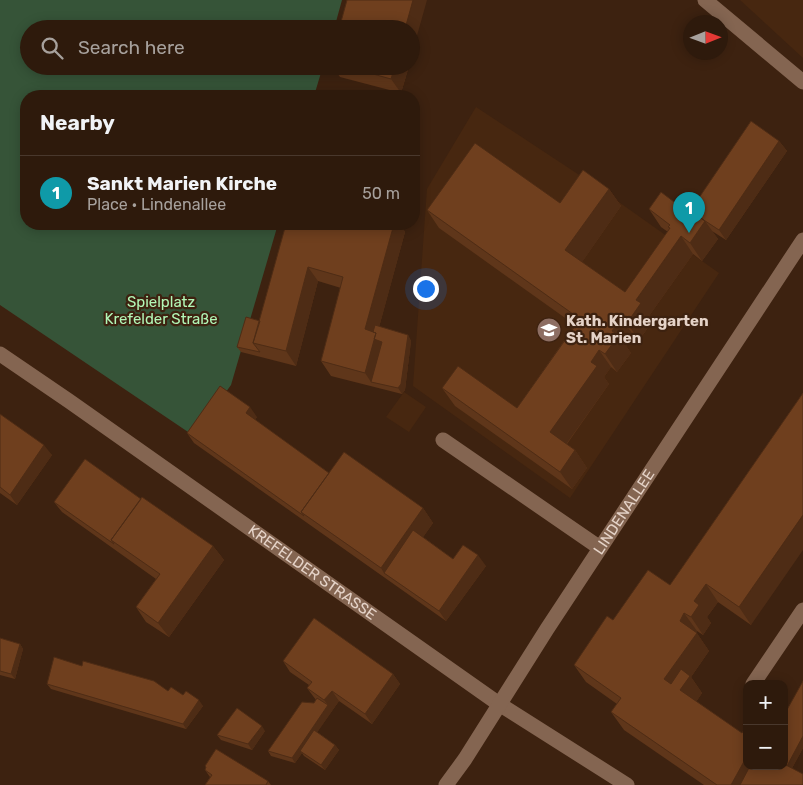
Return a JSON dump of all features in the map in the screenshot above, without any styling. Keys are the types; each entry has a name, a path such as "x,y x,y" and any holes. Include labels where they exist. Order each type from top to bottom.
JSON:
{"street":[{"path":"705,0 803,82"},
{"name":"LINDENALLEE","path":"446,785 465,759 600,548 803,240"},
{"name":"KREFELDER STRASSE","path":"0,354 499,704 628,785"},
{"path":"443,440 600,548"},
{"path":"756,680 803,610"}],"shaded area":[{"path":"740,0 803,0 803,58"},
{"name":"Kath. Kindergarten St. Marien","path":"476,107 599,188 719,273 570,498 413,386 427,189"},
{"path":"404,392 426,407 409,432 386,417"}],"green space":[{"name":"Spielplatz Krefelder Straße","path":"0,0 342,0 336,20 20,20 20,75 320,75 316,90 20,90 20,230 276,230 231,385 194,436 0,305"}],"building":[{"path":"347,0 413,0 407,20 341,20"},
{"path":"377,75 392,75 391,79"},
{"path":"751,121 779,141 719,230 690,211"},
{"path":"475,143 560,203 583,170 609,189 565,250 625,292 670,228 668,227 670,225 649,209 661,192 682,208 684,206 705,221 690,243 681,236 636,300 641,303 627,323 621,318 612,331 619,335 605,354 599,350 591,362 597,366 550,432 575,450 560,472 442,388 458,366 517,408 580,319 427,210"},
{"path":"284,230 392,230 365,329 376,333 365,373 321,361 343,277 308,267 286,351 253,343"},
{"path":"246,317 260,321 253,343 260,352 237,347"},
{"path":"375,325 408,335 401,384 398,388 371,382 382,342 374,339 376,333 373,332"},
{"path":"220,386 250,407 246,413 329,473 301,512 304,516 187,433"},
{"path":"803,393 803,515 739,607 706,584 694,601 699,605 691,617 684,613 680,621 697,633 664,679 671,684 681,669 690,676 680,690 742,733 743,732 743,763 731,785 717,785 611,712 621,698 574,665 607,616 613,620 648,570 670,585"},
{"path":"0,414 44,445 10,495 0,487"},
{"path":"344,452 423,508 381,568 301,512"},
{"path":"85,459 141,499 111,540 114,544 54,502"},
{"path":"142,497 213,546 158,623 136,607 160,574 111,540"},
{"path":"413,530 453,559 463,545 478,555 439,611 384,573"},
{"path":"314,618 393,674 365,714 332,691 324,700 307,688 312,682 283,661"},
{"path":"0,638 20,644 11,674 0,671"},
{"path":"54,657 82,666 83,661 154,681 168,691 171,687 183,695 186,691 199,700 183,724 47,684"},
{"path":"803,681 803,736 788,764 788,725 788,708"},
{"path":"317,698 328,705 292,758 268,751 302,702 314,703"},
{"path":"237,708 262,726 248,744 217,735"},
{"path":"314,730 335,745 321,765 300,751"},
{"path":"216,749 268,781 266,785 205,785 212,775 205,770 205,766"},
{"path":"788,766 803,774 803,785 740,785 748,770 788,770"}],"place":[{"name":"Sankt Marien Kirche","path":"689,233"},
{"name":"Kath. Kindergarten St. Marien","path":"549,330"}]}
